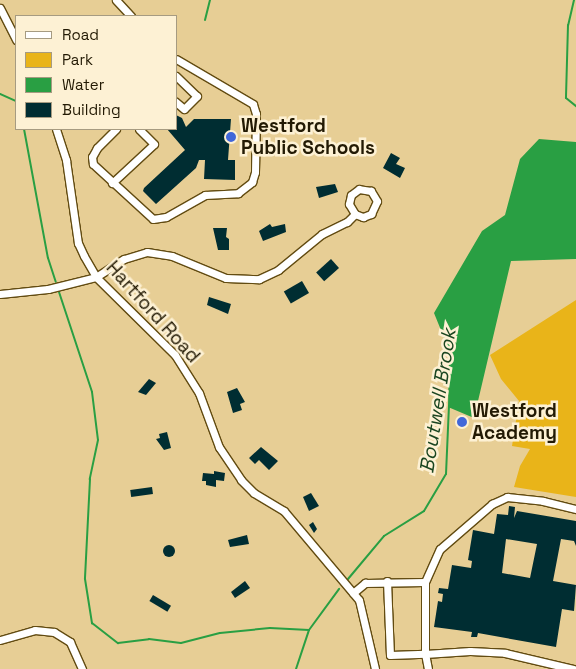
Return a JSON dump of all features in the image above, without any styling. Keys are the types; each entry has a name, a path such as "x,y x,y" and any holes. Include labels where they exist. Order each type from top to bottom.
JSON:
{"street":[{"path":"116,0 130,15"},
{"path":"0,8 15,38"},
{"path":"115,130 92,157 93,164 147,216 160,219 176,213 196,197 238,193 252,182 255,172 256,124 253,104 178,61"},
{"path":"178,78 197,96 184,109 178,104"},
{"name":"Hartford Road","path":"56,130 67,168 78,243 96,277 175,354 199,393 219,447 241,480 254,493 284,511 353,593 363,610 375,669"},
{"path":"116,186 154,144 140,130"},
{"path":"359,189 371,191 377,201 375,210 366,217 354,214 349,204 351,195 359,189"},
{"path":"0,294 48,289 96,277 124,259 147,252 172,256 226,278 259,279 278,270 322,234 347,222 354,214"},
{"path":"428,669 425,654 425,582 440,549 481,517 492,504 507,498 543,501 576,509"},
{"path":"387,581 390,655 505,653 573,669"},
{"path":"353,593 365,583 387,581 425,582"},
{"path":"0,640 35,630 54,632 70,642 82,669"}],"green space":[{"path":"576,300 576,497 514,487 520,466 530,449 512,446 519,401 501,379 490,355"}],"water":[{"path":"539,139 576,142 576,259 511,261 474,418 448,407 449,350 434,313 482,231 505,215 520,159"}],"building":[{"path":"178,116 182,118 186,127 194,119 231,119 228,160 235,160 235,180 204,179 205,160 199,160 196,168 156,204 143,191 144,188 185,150 168,130 178,130"},
{"path":"391,153 400,158 396,164 405,168 400,178 383,168"},
{"path":"335,184 338,192 319,198 316,187"},
{"path":"270,224 272,227 285,224 286,232 263,241 259,231"},
{"path":"213,228 227,228 226,237 229,239 229,250 218,250"},
{"path":"331,259 339,268 324,281 316,272"},
{"path":"302,281 309,293 291,304 284,292"},
{"path":"209,297 231,304 228,314 207,305"},
{"path":"149,379 156,383 146,395 138,392"},
{"path":"237,388 245,402 240,404 242,410 233,413 227,392"},
{"path":"167,432 171,448 164,450 156,439 160,438 159,434"},
{"path":"261,447 278,461 269,470 259,460 255,464 249,458"},
{"path":"214,471 225,473 224,481 216,480 216,487 206,485 206,481 202,481 203,473 214,474"},
{"path":"152,487 153,494 131,497 130,490"},
{"path":"311,493 319,506 309,511 303,497"},
{"path":"509,506 515,507 514,518 517,511 576,521 576,546 574,541 561,539 553,581 576,585 574,611 562,609 556,647 478,633 477,637 471,637 472,632 434,627 438,601 442,602 443,594 438,593 439,588 448,589 452,565 471,568 472,561 468,560 473,530 494,534 497,514 508,515","holes":["506,539 537,544 530,578 502,573"]},
{"path":"313,522 317,529 314,533 309,525"},
{"path":"247,535 249,544 230,547 228,540"},
{"path":"171,545 174,546 174,556 167,557 164,556 163,549 164,546"},
{"path":"245,581 250,588 235,598 231,592"},
{"path":"153,595 171,606 167,612 149,601"}],"waterway":[{"path":"205,20 210,0"},
{"name":"Boutwell Brook","path":"574,0 568,25 566,98 576,106"},
{"path":"0,94 15,101"},
{"path":"24,130 48,258 56,282"},
{"path":"59,292 92,392 98,440 90,479 85,579 92,623 118,643 149,639 181,643 220,633 270,628 309,630"},
{"name":"Boutwell Brook","path":"348,579 384,536 424,511 446,474 449,406"},
{"name":"Boutwell Brook","path":"296,669 309,630 339,589"}],"place":[{"name":"Westford Public Schools","path":"231,137"},
{"name":"Westford Academy","path":"462,422"}]}
